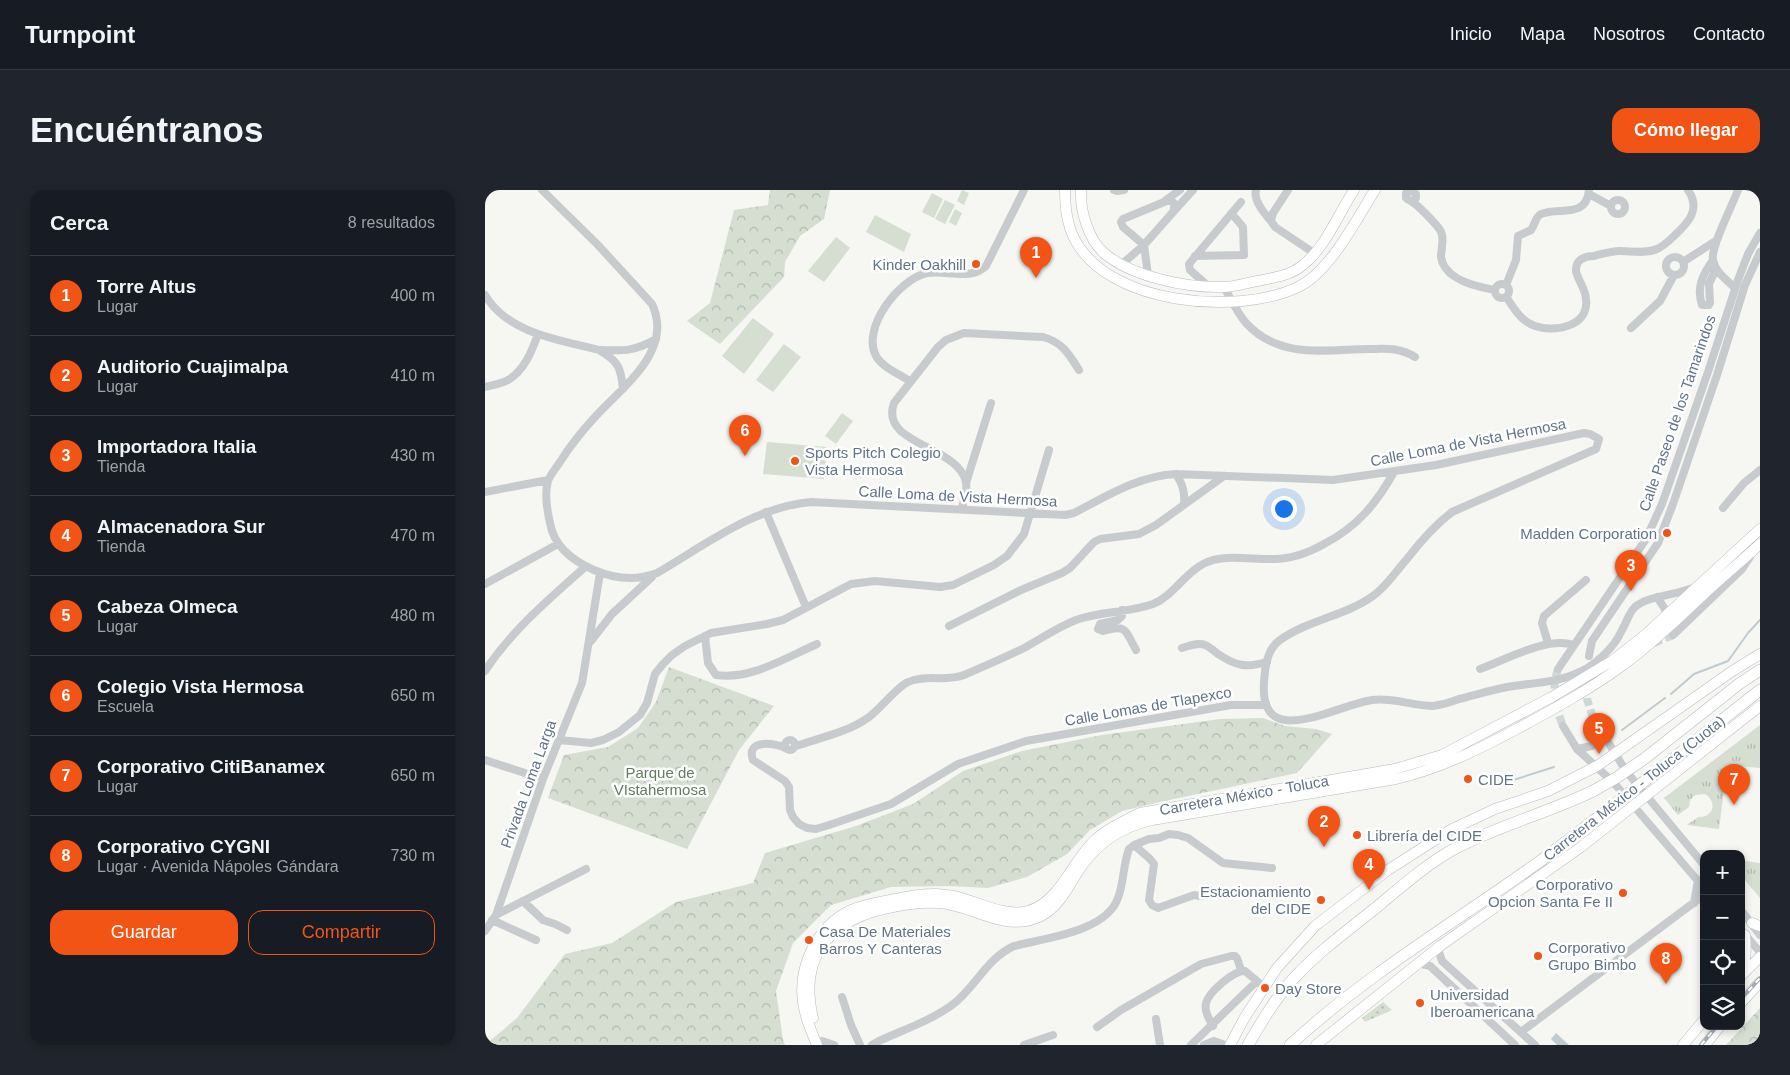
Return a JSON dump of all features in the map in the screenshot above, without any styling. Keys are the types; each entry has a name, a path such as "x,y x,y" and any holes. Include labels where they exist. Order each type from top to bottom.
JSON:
{"highway":[{"name":"Carretera México - Toluca (Cuota)","path":"1248,1045 1265,1014 1295,977 1311,961 1412,878 1452,850 1504,825 1565,804 1616,778 1644,760 1739,684 1760,670"},
{"name":"Carretera México - Toluca (Cuota)","path":"1290,1045 1367,983 1606,811 1760,690"},
{"path":"1241,1045 1253,1022 1265,1014"}],"main road":[{"path":"1065,190 1065,207 1074,238 1079,246 1101,268 1120,282 1145,291 1180,299 1234,303 1278,295 1299,287 1317,274 1333,255 1375,190"},
{"path":"1081,190 1082,206 1097,246"},
{"path":"1065,207 1076,208 1089,241 1122,264 1148,275 1181,283 1224,287 1273,278 1290,273 1303,265 1314,253 1354,190"},
{"name":"Carretera México - Toluca","path":"821,1044 803,1002 804,972 816,942 827,926 849,911 869,904 908,896 935,894 957,897 1002,911 1028,911 1041,905 1054,893 1093,841 1112,826 1140,813 1395,769 1442,755 1577,683 1612,661 1666,616 1760,529"},
{"name":"Carretera México - Toluca","path":"821,1044 809,992 811,973 823,945 837,929 853,919 884,909 938,903 959,907 1007,922 1023,922 1041,916 1051,910 1066,893 1079,869 1095,851 1110,837 1130,826 1152,820 1396,779 1449,763 1490,744 1560,705 1624,665 1758,545"},
{"path":"1230,1045 1260,984 1315,926 1389,870 1452,829 1495,808 1548,791 1597,766 1731,672 1760,654"},
{"path":"1316,1045 1440,946 1566,858 1760,706"},
{"path":"1745,972 1760,957"},
{"path":"1745,998 1760,982"},
{"path":"1683,1045 1700,1025"},
{"path":"1705,1045 1717,1030"}],"street":[{"path":"485,584 557,544 552,534 548,512 546,493 548,480 566,453 594,418 640,371 656,339 657,314 652,304 543,190"},
{"path":"910,381 881,363 875,355 872,335 875,324 888,303 916,277 927,273 971,274 979,272 986,266 1024,190"},
{"path":"1114,190 1124,190"},
{"path":"1148,275 1144,245 1121,224 1121,220 1166,200 1180,190"},
{"path":"1122,264 1144,245 1193,190"},
{"path":"1256,190 1255,198 1275,228 1314,253"},
{"path":"1271,221 1273,213 1288,190"},
{"path":"1410,190 1415,192 1417,196 1412,201 1440,230 1441,258 1444,266 1466,283 1495,290"},
{"path":"1507,298 1519,317 1529,324 1541,328 1556,329 1568,327 1578,320 1584,312 1587,303 1586,293 1576,271 1579,261 1587,257 1617,251 1657,249 1682,228 1694,213 1693,203 1688,190"},
{"path":"1506,285 1516,260 1518,236 1531,230 1537,217 1542,214 1569,212 1577,209 1585,203 1589,192 1611,206"},
{"path":"1735,193 1713,250 1713,260 1716,269 1735,288"},
{"path":"1166,200 1174,204 1174,211"},
{"path":"1208,286 1190,270 1189,264 1241,202"},
{"path":"1195,256 1245,255 1243,228 1232,214"},
{"name":"Calle Paseo de los Tamarindos","path":"1558,670 1573,644 1647,539 1708,372 1735,288 1748,254 1760,233"},
{"path":"1683,262 1717,240"},
{"name":"Calle Paseo de los Tamarindos","path":"1589,656 1592,641 1657,543 1664,527 1717,375 1745,285 1760,252"},
{"path":"1677,258 1683,262 1684,268 1682,273 1674,275 1669,273 1667,268 1669,260 1677,258"},
{"path":"1713,260 1702,276 1700,284 1702,305 1705,306 1710,303 1709,284 1716,269"},
{"path":"1631,328 1660,301 1674,275"},
{"path":"1506,285 1509,289 1507,298"},
{"path":"1506,285 1497,286 1495,294 1498,298 1507,298"},
{"path":"1224,287 1245,322 1261,336 1277,346 1299,350 1387,348 1404,350 1415,357"},
{"path":"485,295 490,304 502,315 538,334 599,350 625,351 641,348 656,339"},
{"path":"967,483 960,471 952,463 899,431 892,418 894,403 938,347 946,340 964,333 1032,335 1054,340 1068,353 1079,370"},
{"path":"485,387 506,381 515,375 532,350 538,334"},
{"path":"599,350 615,360 619,366 623,389"},
{"path":"1708,372 1717,375"},
{"path":"961,509 991,403"},
{"name":"Calle Loma de Vista Hermosa","path":"557,544 585,567 621,578 636,579 657,573 737,526 782,506 811,502 1065,515 1074,513 1133,483 1148,478 1176,474 1333,480 1436,465 1577,434 1590,434 1599,439 1598,446 1593,451 1453,512 1442,520 1374,596 1360,604 1287,635 1277,642 1271,650 1267,662 1264,692 1265,705"},
{"path":"559,740 591,743 603,740 619,732 640,715 647,703 655,674 663,664 685,646 711,633 783,620 851,584 875,581 939,587 953,585 994,565 1007,556 1024,534 1049,450"},
{"path":"1723,508 1744,483 1760,470"},
{"name":"Calle Lomas de Tlapexco","path":"1265,705 1231,705 1098,727 1026,742 958,764 891,804 815,828 807,828 799,824 790,810 789,787 785,781 753,760 752,756 752,750 760,744 781,745 791,750 795,746 860,724 882,707 908,682 961,676 1024,648 1065,624 1101,613 1154,603 1167,596 1203,564 1223,559 1276,560 1293,557 1320,546 1346,530 1365,514 1380,496 1394,472"},
{"path":"1176,474 1183,485 1185,494 1183,505"},
{"path":"949,626 1021,590 1062,573 1070,568 1094,542 1100,539 1139,534 1156,525 1224,476"},
{"path":"485,492 548,480"},
{"path":"766,512 805,608"},
{"path":"1748,540 1760,522"},
{"path":"1653,524 1664,527"},
{"path":"1673,635 1742,569 1758,545"},
{"path":"485,671 497,653 528,618 585,567"},
{"name":"Privada Loma Larga","path":"485,931 494,918 543,779 582,683 600,573"},
{"name":"Privada Loma Larga","path":"589,645 601,626 612,614 657,573"},
{"path":"1548,643 1542,623 1544,616 1586,580"},
{"path":"1265,705 1271,713 1281,720 1294,722 1371,700 1389,699 1433,706 1508,687 1564,678 1578,674 1599,659 1622,631 1625,622 1634,608 1640,603 1697,587"},
{"path":"1657,597 1665,609 1666,616"},
{"path":"1121,610 1122,616 1118,620 1100,624 1098,628 1103,631 1117,627 1122,628 1136,650"},
{"path":"1622,631 1630,640"},
{"path":"705,636 709,663 716,675 728,677 755,672 817,644"},
{"path":"1480,669 1548,643 1565,642 1573,644"},
{"path":"1182,648 1199,644 1205,645 1238,665 1251,667 1267,662"},
{"path":"1593,718 1614,755 1700,860"},
{"path":"1563,726 1577,749 1597,766 1634,806 1700,883"},
{"path":"1577,749 1592,746 1603,735"},
{"path":"485,760 543,779"},
{"path":"872,1045 935,1016 952,1005 1005,950 1013,946 1086,928 1107,916 1118,900 1129,849 1134,845 1169,834 1178,835 1188,838 1223,863 1272,868"},
{"path":"1134,845 1153,864 1149,900 1152,905 1158,908 1195,895 1201,896"},
{"path":"494,918 523,901 587,869"},
{"path":"1694,902 1697,880"},
{"path":"1521,1032 1700,898"},
{"path":"523,901 543,920 567,930"},
{"path":"1745,916 1756,925 1760,935"},
{"path":"494,918 536,940"},
{"path":"1745,935 1760,952"},
{"path":"1440,946 1439,952 1442,961 1535,1045"},
{"path":"1097,1028 1135,1002 1201,964 1235,956 1241,970"},
{"path":"1418,963 1430,966 1515,1045"},
{"path":"1191,1045 1213,1026 1260,984 1245,971 1235,972 1210,994 1206,1002 1207,1017 1213,1026"},
{"path":"1447,983 1451,977 1457,976"},
{"path":"842,997 851,1026 860,1045"},
{"path":"1156,1019 1160,1045"},
{"path":"1024,1045 1053,1035"},
{"path":"1204,1045 1214,1041 1225,1045"},
{"path":"821,1044 834,1045"}],"green space":[{"path":"770,190 830,190 824,219 800,236 785,262 784,277 720,344 687,321 710,303 734,210 768,205"},
{"path":"962,190 969,193 964,205 957,201"},
{"path":"932,193 943,199 934,218 922,212"},
{"path":"945,200 955,205 945,224 935,219"},
{"path":"955,209 962,213 956,226 949,222"},
{"path":"875,215 911,234 904,252 866,232"},
{"path":"836,237 850,248 824,282 808,271"},
{"path":"753,318 774,334 744,374 722,356"},
{"path":"784,344 801,357 773,392 756,380"},
{"path":"842,413 853,421 836,444 825,436"},
{"name":"Sports Pitch Colegio Vista Hermosa","path":"767,442 827,447 824,479 763,474"},
{"name":"Parque de VIstahermosa","path":"669,667 774,706 739,750 687,849 548,798 564,755 608,747 638,728 656,702"},
{"path":"1263,718 1285,726 1316,729 1332,734 1297,773 1122,811 1090,830 1067,854 1027,877 988,888 948,886 891,887 831,905 793,943 776,991 785,1045 485,1045 517,1018 565,954 612,943 676,902 753,883 765,853 856,826 913,804 963,771 1022,751 1102,735 1220,719"},
{"path":"1760,725 1760,768 1727,765 1719,829 1687,825 1698,817 1703,817 1710,812 1712,805 1709,797 1705,794 1695,795 1690,800 1689,807 1678,815 1664,798"},
{"path":"1745,861 1760,863 1760,898 1745,880"},
{"path":"1383,1002 1392,1010 1365,1022 1362,1018"},
{"path":"1760,1008 1760,1045 1726,1045 1740,1030 1745,1030 1745,1024"}],"shaded area":[{"path":"1556,1033 1569,1045 1557,1045 1551,1039"}],"waterway":[{"path":"1671,694 1694,674 1728,661 1760,620"},
{"path":"1622,730 1665,698"},
{"path":"1507,782 1554,767"}],"tunnel":[{"path":"1654,643 1673,635"},
{"path":"1558,669 1554,691 1563,726"},
{"path":"1586,686 1587,699 1593,718"}],"railway":[{"path":"1745,995 1760,978"},
{"path":"1701,1045 1714,1030"}],"place":[{"name":"Kinder Oakhill","path":"976,264"},
{"name":"Torre Altus","path":"1036,278"},
{"name":"Colegio Vista Hermosa","path":"745,456"},
{"name":"Sports Pitch Colegio Vista Hermosa","path":"795,461"},
{"name":"Madden Corporation","path":"1667,533"},
{"name":"Importadora Italia","path":"1631,591"},
{"name":"Cabeza Olmeca","path":"1599,754"},
{"name":"CIDE","path":"1468,779"},
{"name":"Corporativo CitiBanamex","path":"1734,805"},
{"name":"Librería del CIDE","path":"1357,835"},
{"name":"Auditorio Cuajimalpa","path":"1324,847"},
{"name":"Almacenadora Sur","path":"1369,890"},
{"name":"Corporativo Opcion Santa Fe II","path":"1623,893"},
{"name":"Estacionamiento del CIDE","path":"1321,900"},
{"name":"Casa De Materiales Barros Y Canteras","path":"809,940"},
{"name":"Corporativo Grupo Bimbo","path":"1538,956"},
{"name":"Corporativo CYGNI","path":"1666,984"},
{"name":"Day Store","path":"1265,988"},
{"name":"Universidad Iberoamericana","path":"1420,1003"}]}
